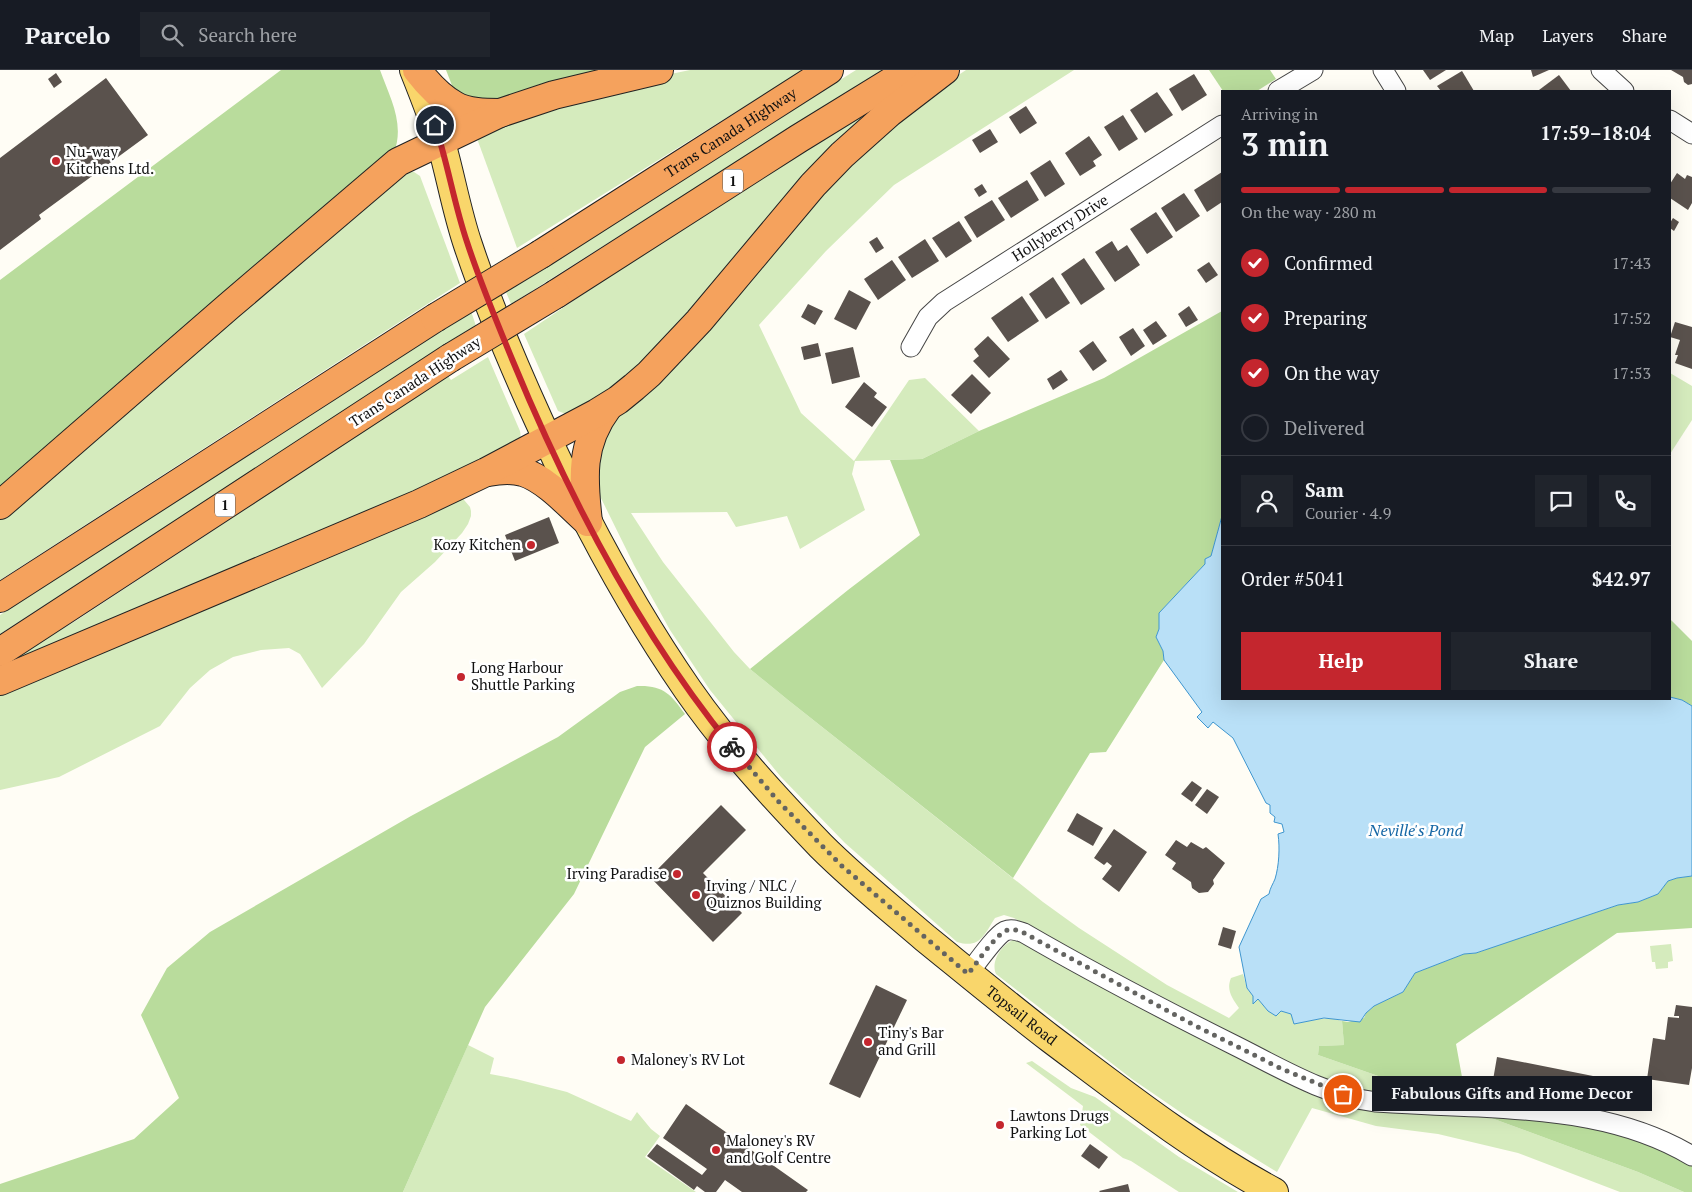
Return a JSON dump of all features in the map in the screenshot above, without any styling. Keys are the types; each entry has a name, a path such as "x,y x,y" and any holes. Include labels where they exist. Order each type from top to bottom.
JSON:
{"highway":[{"path":"416,70 430,85 455,106 481,112 500,113"},
{"path":"0,505 398,162 500,113 554,95 659,70"},
{"name":"Trans Canada Highway","path":"0,598 435,318 540,254 830,70"},
{"name":"Trans Canada Highway","path":"0,652 450,358 556,294 798,139 910,70"},
{"path":"0,680 419,504 486,472 608,407 649,374 675,347 725,292 813,185 842,155 889,114 945,70"},
{"path":"588,522 584,475 586,449 590,435 608,407"},
{"path":"486,472 510,470 531,476 552,490 588,522"}],"main road":[{"name":"Topsail Road","path":"416,70 441,142 467,242 515,366 547,439 588,522 663,651 691,693 746,764 784,807 842,866 893,912 968,974 1137,1104 1206,1152 1274,1192"}],"street":[{"path":"1280,90 1313,70"},
{"path":"1383,70 1395,90"},
{"path":"1601,70 1623,90"},
{"path":"1671,121 1692,134"},
{"name":"Hollyberry Drive","path":"911,347 928,317 944,302 1221,126"},
{"path":"968,974 999,935 1006,930 1014,929 1201,1028 1289,1072 1343,1094 1376,1102 1523,1110 1581,1116 1640,1132 1668,1143 1692,1156"}],"green space":[{"path":"281,70 380,70 392,101 397,121 397,142 394,153 0,498 0,280"},
{"path":"446,70 628,70 502,100 458,101"},
{"path":"690,70 803,70 517,248 475,133 623,84"},
{"path":"856,70 883,70 511,304 506,292"},
{"path":"928,70 616,395 566,414 558,411 524,334 790,155"},
{"path":"966,70 1074,70 894,185 826,251 759,325 801,413 854,461 909,380 925,378 979,431 922,459 855,461 852,474 865,510 800,549 787,516 736,527 727,512 631,513 663,562 734,652 750,669 1043,902 1079,928 1167,985 1229,1018 1239,1008 1230,994 1231,978 1243,974 1247,988 1253,996 1253,1003 1258,999 1268,1011 1281,1011 1291,1014 1294,1024 1324,1019 1342,1021 1344,1045 1319,1046 1318,1055 1444,1099 1391,1096 1351,1090 1261,1050 1058,944 1014,918 1004,915 995,918 981,939 976,942 965,944 957,942 845,843 781,777 710,690 670,630 634,565 594,484 601,433 820,190 939,88"},
{"path":"1209,70 1270,70 1276,79 1259,90 1222,90"},
{"path":"406,171 414,172 420,176 460,283 0,580 0,513"},
{"path":"471,311 476,326 0,634 0,615"},
{"path":"1221,312 1221,520 1211,556 1205,559 1205,564 1159,613 1159,629 1156,637 1163,651 1164,660 1106,752 1090,753 1013,878 750,669 920,535 890,460 922,459 979,431 1104,378"},
{"path":"488,357 520,431 519,442 512,450 0,667 77,620 448,376 451,380"},
{"path":"1671,374 1692,386 1692,420 1671,452"},
{"path":"459,494 471,511 468,524 462,533 435,562 401,592 364,644 322,688 300,654 289,648 261,650 233,657 210,670 190,688 160,726 59,777 0,790 0,688"},
{"path":"1671,620 1692,641 1692,706 1682,700 1671,697"},
{"path":"637,686 654,687 666,692 685,714 645,747 574,894 485,1007 403,1192 0,1192 0,1184 134,1139 179,1098 141,1015 167,968 210,932 411,816 558,737 620,692"},
{"path":"1692,876 1692,928 1617,933 1456,1044 1466,1099 1444,1099 1318,1055 1319,1046 1344,1045 1342,1021 1348,1022 1364,1018 1366,1013 1374,1006 1403,992 1415,973 1464,954 1476,953 1618,905 1638,902 1658,894 1668,881"},
{"path":"1016,939 1310,1091 1483,1115 1638,1172 1684,1192 1620,1192 1518,1153 1438,1134 1376,1126 1312,1108 1277,1172 1186,1116 1132,1079 996,974 996,958 1002,948"},
{"path":"1671,944 1673,961 1668,962 1668,968 1656,969 1655,962 1652,962 1650,946"},
{"path":"468,1045 494,1058 490,1074 567,1092 631,1121 637,1112 651,1129 660,1136 645,1157 696,1192 403,1192"},
{"path":"1032,1061 1071,1088 1095,1097 1179,1157 1238,1192 1179,1192 1131,1161 1123,1158 1080,1125 1083,1106 1026,1063"},
{"path":"1483,1115 1553,1119 1635,1137 1692,1166 1692,1192 1684,1192 1638,1172"}],"water":[{"name":"Neville's Pond","path":"1221,520 1221,700 1671,700 1671,697 1682,700 1692,706 1692,876 1668,881 1658,894 1638,902 1618,905 1476,953 1464,954 1415,973 1403,992 1374,1006 1360,1022 1324,1018 1294,1024 1291,1014 1281,1011 1276,1016 1268,1011 1258,999 1253,1004 1253,996 1247,988 1239,947 1261,899 1269,894 1275,879 1279,857 1278,834 1284,832 1282,824 1274,822 1275,817 1270,813 1270,805 1266,803 1233,738 1213,722 1208,728 1197,717 1202,712 1164,660 1163,651 1156,637 1159,629 1159,613 1205,564 1205,559 1211,556"}],"building":[{"path":"1423,70 1446,70 1430,80"},
{"path":"1531,70 1549,70 1533,77"},
{"path":"1671,70 1692,70 1692,84 1688,85 1684,82 1683,77"},
{"path":"1462,71 1473,90 1440,90 1437,86"},
{"path":"56,73 62,82 54,88 48,79"},
{"path":"1194,74 1207,95 1182,111 1169,89"},
{"path":"1559,75 1570,90 1539,90"},
{"name":"Nu-way Kitchens Ltd.","path":"106,78 148,135 39,215 41,219 0,250 0,158"},
{"path":"1157,92 1173,115 1145,133 1130,110"},
{"path":"1026,106 1037,123 1020,134 1009,117"},
{"path":"1123,115 1138,139 1119,151 1104,127"},
{"path":"990,129 998,142 980,153 972,140"},
{"path":"1089,136 1102,155 1093,161 1096,166 1080,176 1065,153"},
{"path":"1050,160 1065,184 1045,197 1030,173"},
{"path":"1221,173 1221,203 1207,212 1194,190"},
{"path":"1677,173 1685,179 1687,175 1692,177 1692,203 1688,210 1671,199 1671,182"},
{"path":"1027,180 1039,200 1011,218 998,198"},
{"path":"982,184 987,192 979,197 974,189"},
{"path":"1184,193 1200,216 1176,232 1161,208"},
{"path":"992,200 1005,220 977,238 964,217"},
{"path":"1156,212 1173,237 1147,254 1130,229"},
{"path":"1673,218 1679,222 1674,231 1671,229"},
{"path":"959,221 972,241 946,258 932,238"},
{"path":"877,237 884,248 876,253 869,242"},
{"path":"925,239 939,261 912,278 898,257"},
{"path":"1112,241 1118,251 1127,245 1140,265 1115,282 1095,252"},
{"path":"1084,258 1105,289 1081,305 1061,274"},
{"path":"892,260 906,280 878,300 864,279"},
{"path":"1209,262 1218,275 1206,283 1197,270"},
{"path":"1053,277 1070,303 1046,319 1029,294"},
{"path":"849,290 871,302 856,330 834,319"},
{"path":"1022,296 1039,321 1008,342 991,318"},
{"path":"808,304 823,311 815,325 801,317"},
{"path":"1189,306 1198,320 1186,327 1178,314"},
{"path":"1156,321 1167,336 1153,345 1143,330"},
{"path":"1675,322 1692,327 1692,369 1675,363 1678,355 1675,355 1680,340 1671,337"},
{"path":"1133,328 1145,346 1131,356 1119,337"},
{"path":"988,336 1010,359 989,378 973,361 979,356 974,349"},
{"path":"1093,341 1107,361 1093,371 1079,351"},
{"path":"818,343 821,356 804,360 801,347"},
{"path":"853,347 860,377 832,384 825,353"},
{"path":"1061,370 1068,380 1053,390 1047,379"},
{"path":"972,374 991,393 971,414 951,395"},
{"path":"864,382 877,393 874,397 887,407 872,427 845,407"},
{"path":"549,517 559,543 515,561 505,535"},
{"path":"1192,781 1202,788 1192,802 1181,794"},
{"path":"1207,789 1219,797 1207,814 1195,805"},
{"name":"Irving / NLC / Quiznos Building","path":"721,805 746,830 703,873 742,913 713,942 650,877"},
{"path":"1077,813 1103,828 1093,846 1067,831"},
{"path":"1114,829 1147,852 1119,892 1102,879 1112,866 1107,862 1104,865 1094,858"},
{"path":"1176,840 1187,847 1191,842 1203,849 1206,847 1225,863 1213,880 1214,884 1208,892 1199,893 1192,888 1191,882 1172,869 1176,863 1165,855"},
{"path":"1223,927 1236,931 1231,949 1218,945"},
{"name":"Tiny's Bar and Grill","path":"876,985 907,1000 860,1098 829,1084"},
{"path":"1676,1005 1692,1007 1692,1068 1689,1085 1647,1079 1653,1038 1665,1040 1668,1017 1679,1018 1679,1016 1674,1016"},
{"path":"1497,1057 1598,1077 1595,1095 1563,1089 1562,1094 1493,1080"},
{"name":"Maloney's RV and Golf Centre","path":"686,1104 808,1190 806,1192 742,1192 725,1180 716,1192 705,1192 697,1186 694,1190 647,1156 657,1144 702,1175 707,1169 663,1138"},
{"path":"1090,1144 1108,1157 1099,1169 1081,1156"},
{"path":"1128,1184 1130,1192 1099,1191"}],"way so far":[{"path":"732,747 779,802 842,866 968,974 999,935 1006,930 1014,929 1192,1024 1282,1069 1343,1094"}],"place":[{"name":"Nu-way Kitchens Ltd.","path":"56,161"},
{"name":"Kozy Kitchen","path":"531,545"},
{"name":"Long Harbour Shuttle Parking","path":"461,677"},
{"name":"Irving Paradise","path":"677,874"},
{"name":"Irving / NLC / Quiznos Building","path":"696,895"},
{"name":"Tiny's Bar and Grill","path":"868,1042"},
{"name":"Maloney's RV Lot","path":"621,1060"},
{"name":"Fabulous Gifts and Home Decor","path":"1343,1094"},
{"name":"Lawtons Drugs Parking Lot","path":"1000,1125"},
{"name":"Maloney's RV and Golf Centre","path":"716,1150"}],"route":[{"path":"435,125 467,242 519,375 566,481 599,544 649,630 691,693 732,747"}]}
